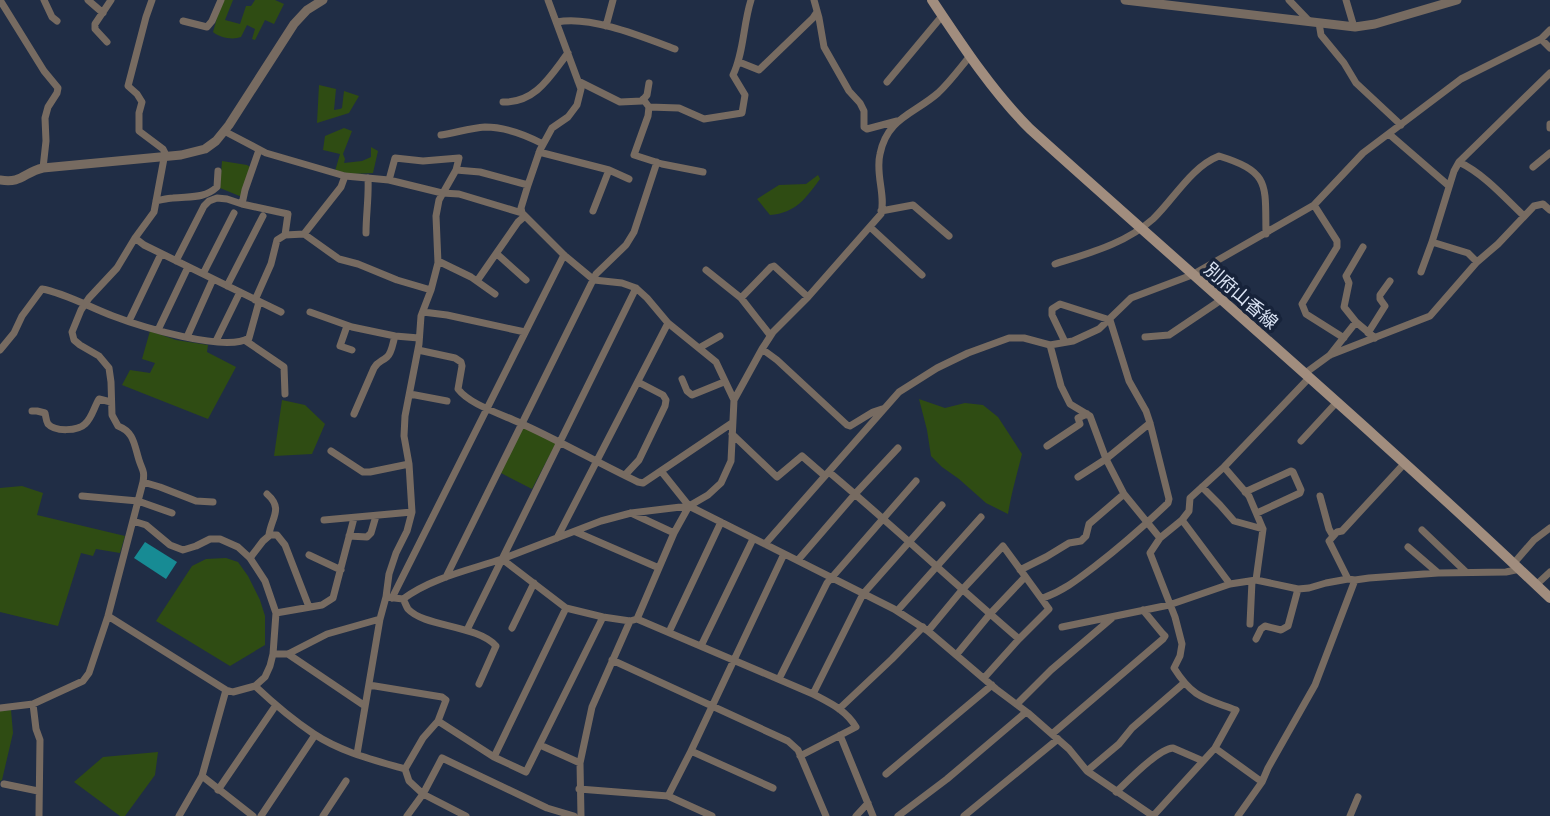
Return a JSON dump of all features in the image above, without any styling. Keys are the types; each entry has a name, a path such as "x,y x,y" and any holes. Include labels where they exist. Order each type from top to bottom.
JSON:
{"main road":[{"name":"別府山香線","path":"932,0 970,56 1021,121 1550,598"}],"street":[{"path":"0,0 44,71 58,88 45,118 43,168"},
{"path":"44,0 57,22"},
{"path":"88,0 103,13"},
{"path":"107,42 95,29 95,24 111,0"},
{"path":"0,708 33,704 83,681 89,673 108,616 143,482 145,472 139,463 132,435 118,426 112,415 109,368 99,356 80,345 73,336 73,327 85,304 117,268 154,212 166,156 163,149 139,131 139,113 143,103 128,86 152,0"},
{"path":"183,21 207,27 221,0"},
{"path":"0,180 15,181 43,168 201,151 224,131 294,24 307,10 323,0"},
{"path":"523,215 521,208 539,152 552,128 568,117 577,105 581,89 548,0"},
{"path":"606,26 613,0"},
{"path":"649,107 679,108 704,119 742,113 745,95 733,75 739,62 751,0"},
{"path":"814,0 824,47 849,91 860,103 864,111 864,127 867,129 899,120"},
{"path":"1125,0 1198,5 1354,27 1375,24 1457,0"},
{"path":"1289,0 1314,23 1356,83 1401,125"},
{"path":"1346,0 1354,27"},
{"path":"739,62 759,70 817,12"},
{"path":"887,82 942,16"},
{"path":"557,22 565,20 606,26 675,49"},
{"path":"765,544 899,392 937,368 1009,338 1024,338 1051,345 1073,341 1099,329 1131,298 1192,275 1314,205 1363,153 1461,79 1541,39 1550,30"},
{"path":"1541,39 1550,48"},
{"path":"503,102 515,102 541,87 556,71 568,52"},
{"path":"389,597 403,599 413,591 446,577 601,521 631,513 689,506 708,495 720,483 731,461 734,400 762,349 771,335 808,297 881,211 883,206 879,157 884,140 899,120 937,94 970,56"},
{"path":"1421,272 1459,162 1550,73"},
{"path":"578,81 620,102 632,103 642,101 647,95 649,83"},
{"path":"643,99 649,107 648,116 634,155 703,172"},
{"path":"441,135 493,127 528,136 543,144"},
{"path":"224,131 266,153 345,177 388,180 470,197 523,215 594,280 622,283 636,288 668,324 716,362 734,400"},
{"path":"1389,134 1449,186"},
{"path":"242,204 259,150"},
{"path":"539,152 609,170 629,179"},
{"path":"1533,167 1550,153"},
{"path":"1055,264 1128,238 1154,218 1199,169 1219,156 1250,169 1260,177 1265,190 1266,234"},
{"path":"388,180 396,158 423,161 459,158 456,170 442,193 436,216 438,261 421,316 418,350 405,416 404,436 412,512 389,574 389,597"},
{"path":"446,577 596,274 626,245 634,232 657,162"},
{"path":"1459,162 1486,180 1524,216"},
{"path":"456,170 480,172 528,185"},
{"path":"593,211 609,170"},
{"path":"156,201 201,197 210,193 217,187 218,171"},
{"path":"304,234 341,187 345,177"},
{"path":"366,233 368,178"},
{"path":"176,261 204,206 217,198 288,214 285,235"},
{"path":"1329,355 1430,316 1477,262 1534,206 1543,204 1550,210"},
{"path":"881,211 913,205 949,236"},
{"path":"1314,205 1337,241 1337,247 1301,304 1306,314 1344,338"},
{"path":"203,274 234,213"},
{"path":"477,281 523,215"},
{"path":"227,286 263,216"},
{"path":"870,227 922,275"},
{"path":"0,350 14,334 22,316 42,289 114,317 177,336 233,344 246,341 277,240 285,235 304,234 339,260 431,290"},
{"path":"135,238 144,246 281,312"},
{"path":"1432,242 1468,253 1477,262"},
{"path":"1363,247 1346,276 1349,283 1344,307 1356,323 1375,338"},
{"path":"129,321 161,254"},
{"path":"497,254 526,280"},
{"path":"357,754 380,619 389,597 564,255"},
{"path":"438,261 477,281 495,294"},
{"path":"158,330 188,267"},
{"path":"741,298 771,267 808,297"},
{"path":"706,270 741,298 771,335"},
{"path":"187,337 214,279"},
{"path":"1368,333 1385,306 1380,295 1390,281"},
{"path":"467,630 636,288"},
{"path":"216,341 240,292"},
{"path":"1145,337 1169,335 1221,300"},
{"path":"1065,342 1052,315 1052,309 1057,305 1110,320"},
{"path":"310,312 347,326 419,338"},
{"path":"423,312 525,332"},
{"path":"1043,598 1059,593 1115,551 1168,503 1169,499 1150,423 1129,381 1110,320"},
{"path":"661,471 689,506 897,611 926,629 1069,749 1087,771 1153,816 1215,748 1236,710 1198,696 1184,683 1174,668 1182,644 1175,617 1150,553 1160,538 1189,511 1191,498 1224,467 1356,323"},
{"path":"557,538 668,324"},
{"path":"347,326 340,346 352,350"},
{"path":"354,414 374,368 379,361 387,357 395,336"},
{"path":"699,348 719,336"},
{"path":"246,341 284,366 285,394"},
{"path":"1051,345 1061,386 1070,404 1090,416 1106,459 1124,494 1160,538"},
{"path":"762,349 777,359 847,425 850,426 885,408"},
{"path":"418,350 455,358 461,362 459,392 596,462 643,482 732,423"},
{"path":"682,379 687,391 692,395 724,382"},
{"path":"625,475 639,460 666,400 638,382"},
{"path":"410,394 447,401"},
{"path":"32,411 45,413 48,424 52,426 74,430 88,422 99,399 111,402"},
{"path":"1301,441 1336,403"},
{"path":"1047,446 1080,424 1078,418 1087,414"},
{"path":"1078,477 1106,459 1150,423"},
{"path":"732,434 776,477 802,456 855,494 1019,639"},
{"path":"798,560 898,448"},
{"path":"331,451 363,472 409,464"},
{"path":"1238,816 1262,782 1315,685 1352,580 1329,541 1337,532 1342,531 1404,464"},
{"path":"1224,467 1245,492 1264,529 1254,580 1250,624"},
{"path":"1245,492 1293,472 1300,493 1257,513"},
{"path":"779,679 831,577 916,481"},
{"path":"143,482 195,501 213,502"},
{"path":"1202,487 1234,521 1264,529"},
{"path":"267,494 275,501 276,507 269,536"},
{"path":"957,654 1022,573 1069,543 1082,541 1089,524 1124,494"},
{"path":"82,496 138,501 172,513"},
{"path":"1320,496 1333,536"},
{"path":"813,694 863,594 942,505"},
{"path":"407,816 442,758 545,812 578,815 580,763 592,707 612,660 689,506"},
{"path":"324,520 412,512"},
{"path":"631,513 674,533"},
{"path":"349,536 367,537 371,533 376,516"},
{"path":"897,611 981,517"},
{"path":"275,613 322,605 333,598 354,518"},
{"path":"1182,520 1230,584"},
{"path":"108,616 233,692 255,686 265,677 273,654 275,613 265,581 250,558 238,547 220,539 210,539 183,550 170,545 146,525 133,521"},
{"path":"669,632 721,522"},
{"path":"1062,627 1169,606 1230,584 1254,580 1298,589 1369,578 1506,572 1517,566 1534,540 1550,528"},
{"path":"1422,530 1467,573"},
{"path":"576,532 659,568"},
{"path":"250,558 262,541 277,535 285,545 309,607"},
{"path":"701,646 753,539"},
{"path":"839,709 926,629 1003,546 1049,609 984,678"},
{"path":"1408,547 1438,573"},
{"path":"668,796 784,554"},
{"path":"309,555 341,570"},
{"path":"502,559 566,607 603,617 634,620 669,632 813,694 850,717 856,727 800,756"},
{"path":"1536,585 1550,572"},
{"path":"512,628 534,583"},
{"path":"1256,639 1265,626 1281,630 1288,626 1298,589"},
{"path":"403,599 409,609 421,617 467,630 496,646 479,684"},
{"path":"494,757 566,607"},
{"path":"964,816 1163,639 1163,633 1143,610"},
{"path":"438,721 494,757 526,772 603,617"},
{"path":"1017,704 1051,670 1113,617"},
{"path":"273,654 288,654 327,634 380,619"},
{"path":"288,654 365,706"},
{"path":"612,660 788,741 798,750 826,816"},
{"path":"1087,771 1184,683"},
{"path":"369,685 442,697 446,700 438,721 423,738 405,769 409,781 423,793 452,813 466,816"},
{"path":"886,774 992,685"},
{"path":"255,686 315,735 357,754 405,769"},
{"path":"179,816 202,776 226,690"},
{"path":"33,704 40,740 39,816"},
{"path":"218,790 276,705"},
{"path":"898,816 947,779 1026,712"},
{"path":"261,816 315,735"},
{"path":"840,735 873,816"},
{"path":"540,745 580,763"},
{"path":"1116,792 1168,748 1203,761"},
{"path":"1215,748 1262,782"},
{"path":"691,751 773,788"},
{"path":"202,776 242,813 253,816"},
{"path":"323,816 346,781"},
{"path":"4,784 38,791"},
{"path":"579,789 668,796 712,816"},
{"path":"1350,816 1358,797"},
{"path":"856,816 868,803"}],"shaded area":[{"path":"222,0 233,0 225,20 240,24 246,6 251,6 255,0 275,0 284,4 274,24 265,20 255,40 252,39 255,29 247,25 238,38 223,37 213,32"},
{"path":"319,85 336,89 334,110 342,108 344,91 359,96 349,113 317,123"},
{"path":"344,128 352,131 343,154 344,163 371,157 371,147 378,151 373,173 352,174 335,171 340,154 323,150 325,136"},
{"path":"222,161 250,167 242,197 220,188"},
{"path":"818,175 820,179 810,192 794,208 787,211 770,215 757,199 779,185 806,184"},
{"path":"150,331 176,340 208,345 207,352 236,367 208,419 122,385 130,370 150,373 155,363 142,359"},
{"path":"919,399 945,408 965,403 983,405 998,417 1022,454 1008,514 986,503 931,456"},
{"path":"282,400 305,405 325,424 312,454 274,456"},
{"path":"523,426 556,443 532,489 499,472"},
{"path":"22,486 43,493 37,515 125,536 120,553 96,549 93,556 81,553 58,626 0,612 0,488"},
{"path":"145,542 177,562 166,579 134,558"},
{"path":"226,558 238,562 248,576 265,616 265,645 230,666 156,621 192,566 206,559"},
{"path":"11,710 13,733 0,781 0,711"},
{"path":"158,752 155,775 125,816 120,816 74,782 103,757"}]}
